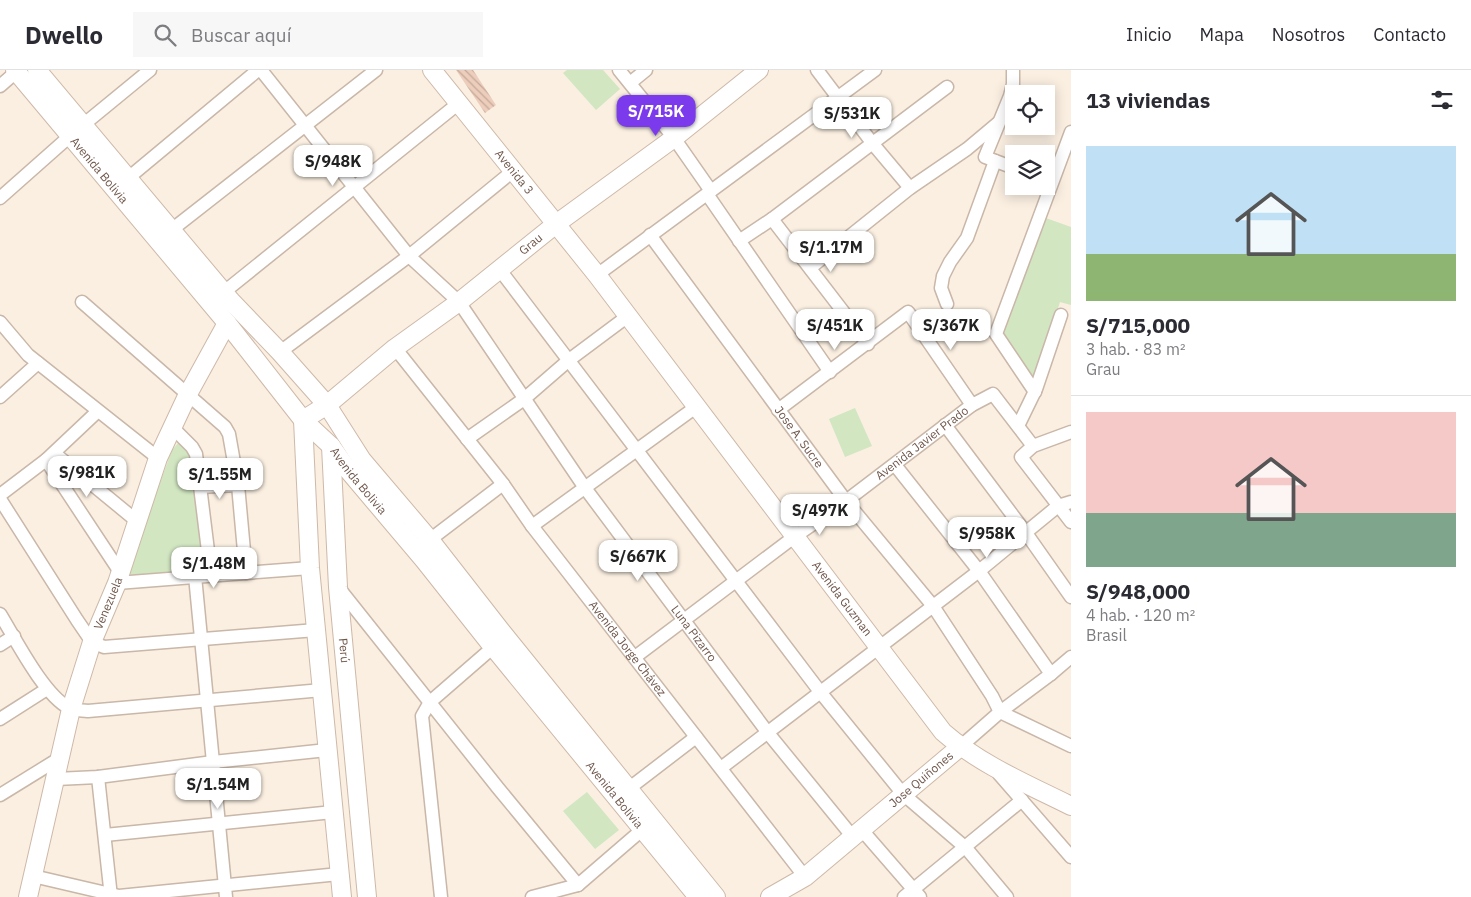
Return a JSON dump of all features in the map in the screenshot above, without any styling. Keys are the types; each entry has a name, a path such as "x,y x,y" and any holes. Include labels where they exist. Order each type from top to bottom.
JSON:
{"street":[{"name":"Avenida Bolivia","path":"37,70 76,130"},
{"path":"0,198 76,130 150,70"},
{"path":"121,184 259,70"},
{"name":"Luna Pizarro","path":"259,70 409,256 459,302 585,488 768,733 912,894"},
{"path":"164,236 376,70"},
{"name":"Avenida 3","path":"432,70 597,275"},
{"path":"619,70 674,138 739,241 830,372"},
{"path":"630,83 646,70"},
{"name":"Grau","path":"303,420 327,405 395,348 459,302 556,224 674,138 759,70"},
{"path":"817,70 873,144 910,188"},
{"path":"597,275 875,70"},
{"path":"1005,165 985,157 1010,96 1013,84 1013,70"},
{"name":"Avenida Bolivia","path":"16,71 76,130 164,236 227,323 303,420 332,446 348,470 423,545"},
{"path":"0,86 16,71"},
{"path":"739,241 772,219 948,87"},
{"path":"224,292 459,104"},
{"path":"810,268 910,188 967,149 998,123"},
{"path":"1055,167 1071,132"},
{"path":"947,304 941,288 943,276 950,262 967,238 995,161"},
{"path":"280,352 409,256 514,171"},
{"path":"1035,392 996,334 1044,195"},
{"path":"772,219 868,344"},
{"name":"Jose A. Sucre","path":"650,235 846,501 932,606 992,696 1000,712"},
{"name":"Avenida Bolivia","path":"164,236 224,292 327,405 362,460 423,545 623,793 716,897"},
{"path":"500,270 820,693 903,794 966,848 1007,897"},
{"name":"Avenida Guzman","path":"597,275 943,732 960,747 994,768 1071,806"},
{"path":"82,302 188,394 225,427 230,434 238,485 246,573"},
{"path":"778,410 908,312 972,405"},
{"path":"1033,446 1018,426 1035,392 1062,315"},
{"path":"466,439 524,399 569,360 628,316"},
{"path":"0,322 28,355 158,458"},
{"name":"Venezuela","path":"28,897 71,709 92,642 138,522 158,458 188,394 227,323"},
{"name":"Avenida Jorge Chávez","path":"395,348 805,877"},
{"path":"0,397 38,363"},
{"name":"Avenida Javier Prado","path":"634,657 794,537 895,465 972,405 993,394 1018,426"},
{"name":"Perú","path":"327,405 332,446 338,588 367,897"},
{"path":"532,526 696,407"},
{"path":"98,411 50,457 0,497 92,642 104,647 316,630"},
{"name":"Perú","path":"303,420 310,568 342,897"},
{"path":"945,425 1026,533 1071,597"},
{"path":"173,428 195,451 211,575"},
{"path":"1071,432 1033,446 1021,457 1071,522"},
{"path":"50,457 138,522"},
{"path":"50,457 118,577 195,576 310,568"},
{"path":"895,465 979,571 1051,674"},
{"path":"423,545 502,484"},
{"path":"200,488 238,485"},
{"path":"720,768 979,571 1058,506 1071,502"},
{"path":"195,576 225,892"},
{"path":"338,588 578,885"},
{"path":"0,614 47,689 60,702 71,709 88,711 322,690"},
{"path":"0,645 14,636"},
{"path":"441,897 422,716 430,702 499,641"},
{"name":"Jose Quiñones","path":"770,897 805,877 1000,712 1071,657"},
{"path":"0,718 47,689"},
{"path":"1000,712 1071,746"},
{"path":"623,793 696,737"},
{"path":"56,779 98,777 328,750"},
{"path":"0,796 60,758"},
{"path":"994,768 1071,857"},
{"path":"98,777 111,896"},
{"name":"Avenida Bolivia","path":"623,793 643,829 698,897"},
{"path":"912,894 1022,800"},
{"path":"104,836 333,812"},
{"path":"532,897 578,885 643,829"},
{"path":"33,876 111,896 119,896 225,892 339,874"}],"green space":[{"path":"567,70 603,70 620,89 596,110 563,73"},
{"path":"1043,217 1071,227 1071,305 1060,302 1037,374 1032,380 1000,335"},
{"path":"855,408 872,446 845,457 829,419"},
{"path":"179,442 195,456 204,572 125,577 172,450"},
{"path":"587,792 619,830 595,849 563,811"}],"building":[{"path":"456,70 473,70 496,105 485,113"}]}
